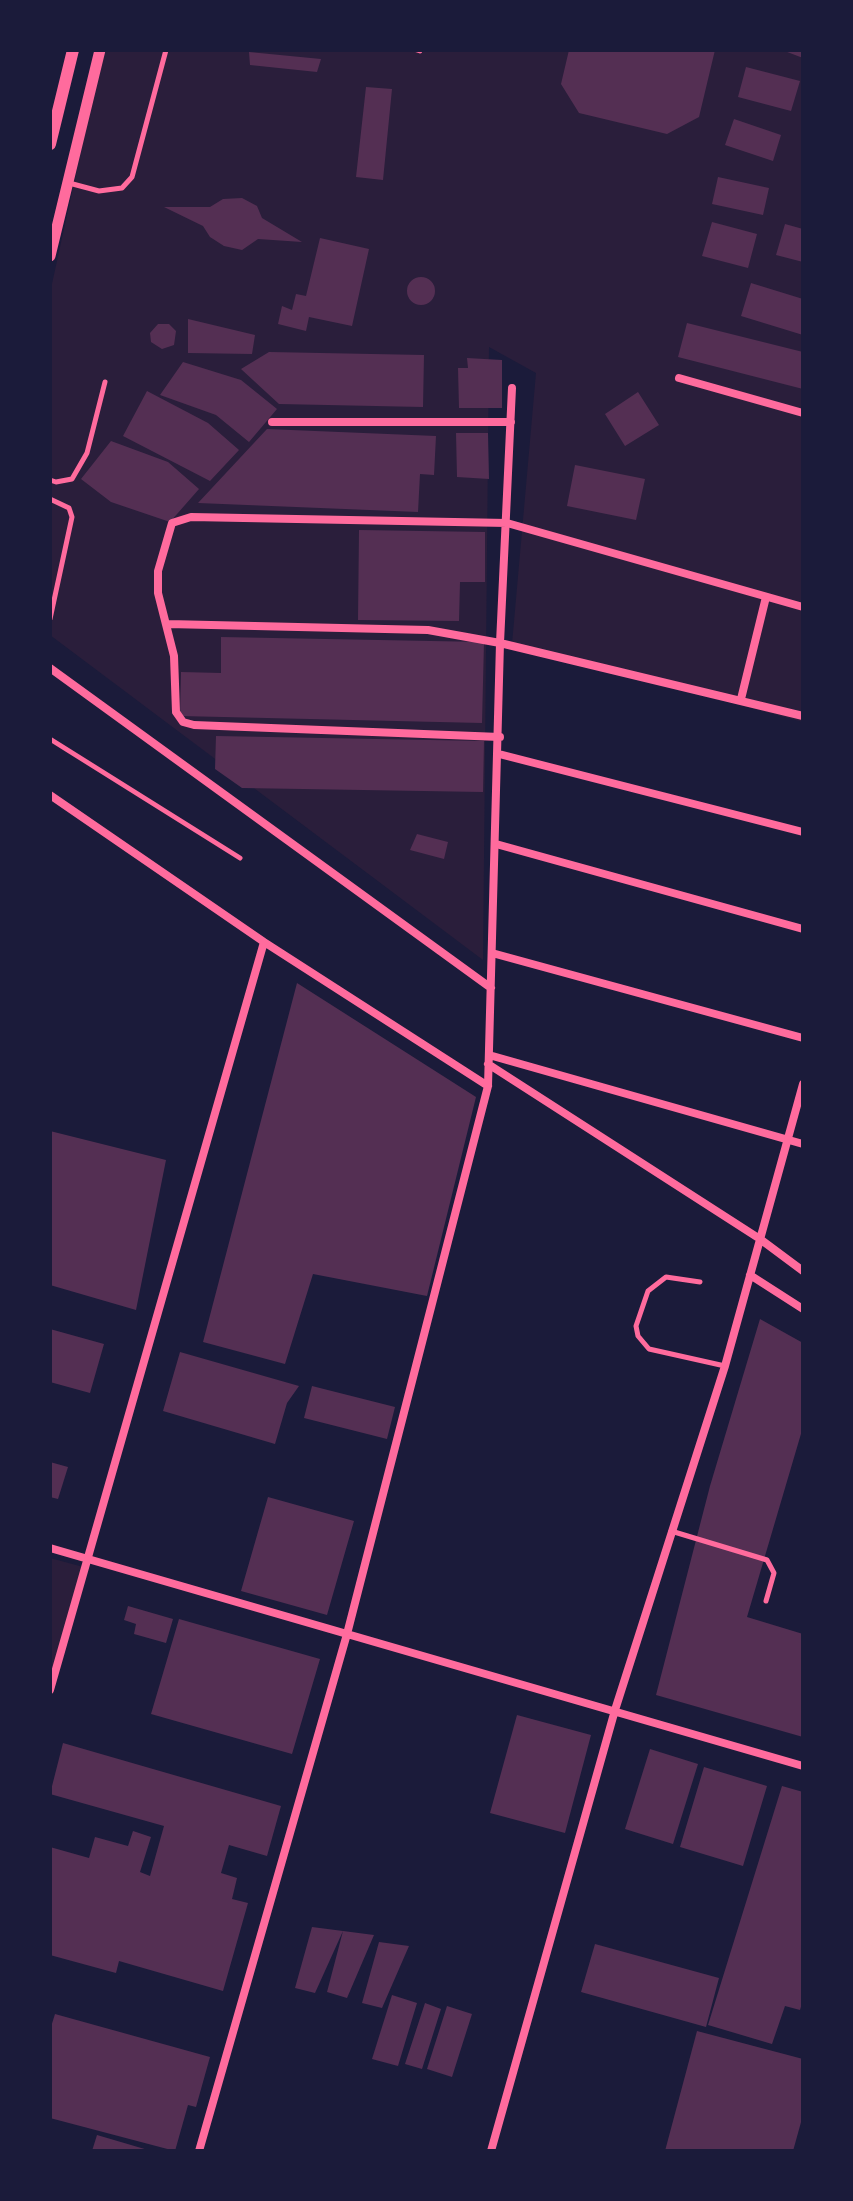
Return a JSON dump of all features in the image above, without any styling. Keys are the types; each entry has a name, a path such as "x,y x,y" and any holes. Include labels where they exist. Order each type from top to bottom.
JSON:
{"main road":[{"path":"50,144 73,50"}],"street":[{"path":"50,256 100,50"},
{"path":"679,378 803,413"},
{"path":"199,2151 347,1634 488,1086 500,737 500,643 512,388"},
{"path":"272,422 511,422"},
{"path":"500,737 194,725 183,722 176,712 174,656 158,593 158,571 172,523 182,518 507,523 803,607"},
{"path":"741,699 766,597"},
{"path":"168,624 428,630 500,643 803,716"},
{"path":"50,668 491,988"},
{"path":"499,754 803,832"},
{"path":"50,795 264,942 488,1086"},
{"path":"496,844 803,929"},
{"path":"50,1690 264,942"},
{"path":"492,953 803,1038"},
{"path":"489,1060 803,1144"},
{"path":"489,1060 803,1270"},
{"path":"491,2151 615,1710 725,1366 803,1084"},
{"path":"750,1275 803,1309"},
{"path":"50,1548 803,1766"}],"lane":[{"path":"68,182 99,191 122,188 132,177 166,50"},
{"path":"50,480 72,479 87,453 105,382"},
{"path":"50,499 69,508 72,517 50,619"},
{"path":"50,739 240,858"},
{"path":"700,1282 666,1277 648,1291 636,1326 638,1336 649,1349 725,1366"},
{"path":"671,1531 767,1560 774,1573 766,1601"}],"shaded area":[{"path":"103,50 803,50 803,722 512,644 536,373 489,347 483,960 50,635 50,293"},
{"path":"50,1558 87,1568 50,1700"}],"building":[{"path":"569,50 715,50 699,117 667,134 579,113 561,84"},
{"path":"782,50 803,50 803,58"},
{"path":"249,52 321,59 317,72 250,65"},
{"path":"746,67 800,81 791,111 738,97"},
{"path":"366,87 392,89 383,180 356,177"},
{"path":"734,119 781,135 773,161 725,145"},
{"path":"718,177 769,188 763,215 712,204"},
{"path":"242,198 257,206 262,218 302,242 258,239 242,250 224,246 210,237 203,226 164,207 210,207 223,199"},
{"path":"712,222 757,234 748,268 702,256"},
{"path":"785,224 803,229 803,262 776,255"},
{"path":"320,238 369,249 352,326 309,317 306,331 278,324 282,306 292,310 296,294 306,296"},
{"path":"421,277 431,281 435,291 431,301 421,305 411,301 407,291 411,281"},
{"path":"751,283 803,299 803,335 741,316"},
{"path":"188,319 255,335 252,354 188,353"},
{"path":"687,323 803,352 803,389 678,357"},
{"path":"158,324 169,324 176,331 174,345 162,349 151,342 150,333"},
{"path":"269,352 424,355 423,407 279,404 241,369"},
{"path":"467,358 502,360 502,408 459,408 458,368 468,368"},
{"path":"183,362 241,380 277,409 249,442 216,415 160,395"},
{"path":"147,391 208,423 239,450 210,481 123,436"},
{"path":"638,392 659,425 625,446 605,414"},
{"path":"267,429 436,436 434,475 420,474 418,512 198,503"},
{"path":"456,433 488,433 489,479 457,477"},
{"path":"111,441 168,462 199,489 170,522 111,502 81,479"},
{"path":"575,465 645,479 636,520 567,506"},
{"path":"359,530 485,532 485,582 460,582 459,621 358,620"},
{"path":"221,637 484,642 482,723 180,716 181,672 221,673"},
{"path":"216,736 484,741 483,792 242,788 215,769"},
{"path":"417,834 448,842 444,859 410,850"},
{"path":"297,983 476,1097 427,1296 313,1274 285,1364 203,1342"},
{"path":"50,1131 166,1160 136,1310 50,1285"},
{"path":"760,1319 803,1343 803,1427 747,1617 803,1634 803,1737 656,1695 710,1486"},
{"path":"50,1329 104,1344 90,1393 50,1382"},
{"path":"180,1352 299,1386 287,1403 275,1444 163,1411"},
{"path":"312,1386 395,1407 387,1439 304,1418"},
{"path":"50,1462 68,1467 58,1499 50,1497"},
{"path":"268,1497 354,1521 327,1615 241,1591"},
{"path":"128,1606 173,1619 166,1643 134,1634 136,1624 124,1620"},
{"path":"179,1619 320,1659 292,1754 151,1714"},
{"path":"517,1715 591,1735 565,1833 490,1813"},
{"path":"63,1743 281,1806 267,1856 229,1845 221,1873 237,1878 232,1899 248,1903 223,1991 119,1961 116,1973 50,1955 50,1847 89,1858 95,1837 128,1846 133,1831 151,1837 140,1872 150,1876 164,1826 50,1794"},
{"path":"650,1749 698,1764 673,1844 625,1829"},
{"path":"704,1767 767,1786 743,1866 680,1847"},
{"path":"782,1786 803,1792 803,2000 800,2010 785,2006 772,2044 708,2025"},
{"path":"312,1927 343,1931 315,1993 295,1988"},
{"path":"343,1931 374,1935 347,1998 327,1992"},
{"path":"379,1942 409,1946 382,2008 362,2003"},
{"path":"595,1944 719,1978 706,2027 581,1992"},
{"path":"392,1995 417,2003 398,2066 372,2059"},
{"path":"425,2003 441,2009 422,2069 405,2064"},
{"path":"447,2006 472,2014 452,2077 427,2069"},
{"path":"55,2014 210,2057 196,2107 188,2105 175,2151 50,2118 50,2030"},
{"path":"697,2031 803,2059 803,2115 793,2151 665,2151"},
{"path":"97,2135 148,2150 148,2151 92,2151"}]}
